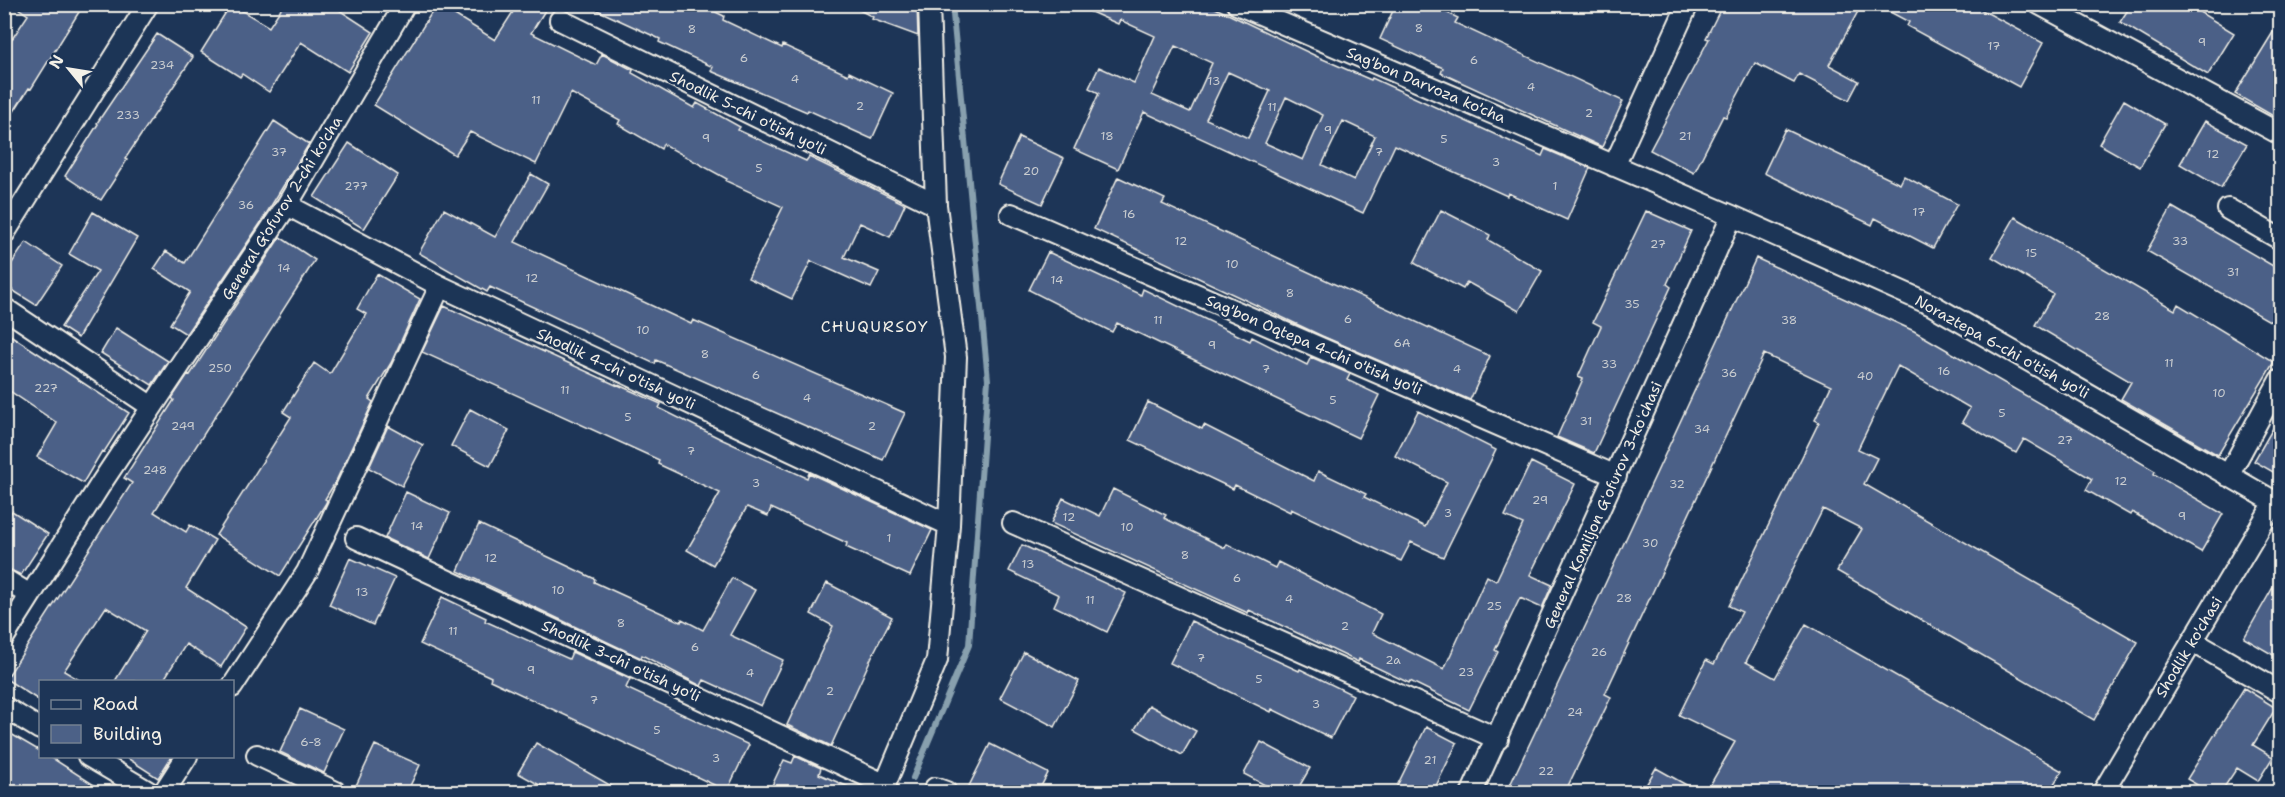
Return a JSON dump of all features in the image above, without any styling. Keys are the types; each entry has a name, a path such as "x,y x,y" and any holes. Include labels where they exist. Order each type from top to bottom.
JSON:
{"street":[{"path":"4,234 148,4"},
{"path":"884,789 937,660 949,525 956,357 936,205 929,4"},
{"name":"Sag'bon Darvoza ko'cha","path":"1238,4 1614,166"},
{"path":"1614,166 1688,4"},
{"path":"2039,4 2279,130"},
{"name":"General G'ofurov 2-chi ko'cha","path":"4,637 152,407 287,205 398,7"},
{"name":"Shodlik 5-chi o'tish yo'li","path":"560,20 936,205"},
{"name":"Noraztepa 6-chi o'tish yo'li","path":"1614,166 1932,305 2278,504"},
{"name":"Shodlik 4-chi o'tish yo'li","path":"287,205 440,286 949,525"},
{"path":"2228,209 2280,239"},
{"name":"Sag'bon Oqtepa 4-chi o'tish yo'li","path":"1011,214 1616,476"},
{"name":"General Komiljon Gʻofurov 3-koʻchasi","path":"1472,792 1498,739 1732,216"},
{"path":"234,684 308,572 440,286"},
{"path":"4,308 152,407"},
{"path":"2228,476 2280,380"},
{"name":"Shodlik ko'chasi","path":"2103,792 2192,641 2278,504"},
{"path":"1013,523 1498,739"},
{"name":"Shodlik 3-chi o'tish yo'li","path":"356,538 884,789"},
{"path":"4,579 30,595"},
{"path":"2192,641 2280,692"},
{"path":"4,707 39,728"},
{"path":"257,755 336,792"},
{"path":"91,758 148,792"},
{"path":"164,792 186,758"}],"building":[{"path":"12,4 84,4 31,89 29,88 4,127 4,51 28,15"},
{"path":"231,4 269,27 284,4 330,4 373,32 348,72 301,42 269,92 242,74 240,77 201,52"},
{"path":"437,4 495,40 518,4 549,4 531,33 596,65 602,54 633,70 632,73 694,108 697,103 740,127 738,130 806,161 809,157 905,204 890,237 860,223 844,257 879,272 871,288 811,261 792,299 748,278 783,207 726,181 727,179 663,144 661,149 618,124 620,120 571,93 536,164 470,132 455,155 374,105"},
{"path":"584,4 699,4 724,16 723,20 782,48 783,45 893,93 872,139 808,110 807,112 711,71 713,67 659,42 660,39"},
{"path":"848,4 917,4 918,36 872,19 873,17"},
{"path":"1073,4 1207,4 1318,57 1371,80 1372,78 1542,156 1545,149 1590,168 1567,220 1508,193 1507,196 1395,145 1363,213 1144,112 1118,169 1074,149 1099,93 1089,88 1099,67 1134,83 1155,36 1120,20 1118,24","holes":["1175,46 1212,63 1190,112 1152,95","1228,72 1270,91 1248,138 1206,119","1286,97 1323,115 1303,160 1265,143","1343,121 1375,136 1354,180 1322,165"]},
{"path":"1396,4 1429,4 1458,18 1455,23 1623,101 1602,147 1441,73 1443,68 1380,39"},
{"path":"1723,4 1862,4 1829,65 1859,81 1849,100 1799,74 1794,83 1755,63 1726,117 1723,116 1694,173 1650,150 1709,39 1706,38"},
{"path":"1875,4 1971,4 2043,43 2019,87 1907,26 1909,22"},
{"path":"2131,5 2188,5 2234,33 2208,75 2120,22"},
{"path":"2280,21 2280,108 2275,117 2235,94"},
{"path":"157,34 193,57 125,159 127,160 101,200 65,176 97,123"},
{"path":"2124,100 2165,124 2140,167 2099,144"},
{"path":"274,121 309,144 260,224 186,334 170,324 190,292 154,269 166,251 185,263"},
{"path":"2205,121 2247,144 2221,188 2180,164"},
{"path":"1785,129 1900,184 1904,176 1957,204 1933,248 1875,218 1872,225 1764,173"},
{"path":"1019,137 1064,158 1042,204 998,184"},
{"path":"349,143 398,175 364,229 314,197"},
{"path":"531,174 548,184 515,242 691,324 693,320 905,413 883,460 656,360 655,364 490,287 487,292 419,253 444,209 495,237"},
{"path":"1118,177 1165,199 1162,204 1490,356 1470,400 1322,336 1094,229"},
{"path":"2172,207 2280,270 2280,327 2147,251"},
{"path":"1441,210 1490,235 1488,240 1542,271 1519,311 1467,282 1463,289 1414,263"},
{"path":"1646,211 1691,231 1667,284 1671,287 1594,453 1557,437 1583,379 1578,377 1601,326 1593,322"},
{"path":"93,212 137,238 78,338 61,327 98,271 69,254"},
{"path":"2015,217 2175,310 2178,304 2274,362 2218,455 2121,399 2131,382 2035,325 2053,294 1992,257"},
{"path":"280,237 315,260 154,512 186,532 190,525 215,540 186,588 246,627 221,667 186,644 164,680 116,680 146,631 106,607 64,671 79,680 39,680 39,700 6,679 132,483 124,478 174,400 172,398 188,374 190,375"},
{"path":"26,242 62,266 36,305 4,285 4,275"},
{"path":"1048,252 1141,295 1143,289 1250,341 1252,337 1307,365 1311,357 1350,374 1347,380 1379,395 1358,438 1117,323 1112,332 1029,290"},
{"path":"1756,258 1914,331 2155,471 2154,474 2223,514 2201,552 2132,512 2130,515 2086,490 2092,479 2024,439 2016,453 1962,422 1970,408 1898,366 1858,449 1877,458 1864,484 2138,642 2094,720 1837,571 1862,529 1823,509 1746,662 1775,678 1806,624 2062,771 2049,792 1941,792 1925,784 1921,792 1706,792 1735,742 1679,715 1706,660 1714,664 1742,612 1729,606 1819,422 1815,420 1831,386 1764,354 1605,694 1611,697 1565,792 1526,792 1510,785"},
{"path":"377,274 420,299 391,363 369,399 373,402 336,481 325,499 326,503 280,576 216,535 291,417 283,412 314,363 330,374 366,314 357,309"},
{"path":"444,306 661,404 659,408 723,440 807,478 809,473 932,530 910,576 846,547 847,543 771,508 768,516 747,507 713,565 687,550 720,493 658,464 659,460 422,352"},
{"path":"116,328 168,361 152,385 101,353"},
{"path":"4,331 129,413 83,483 37,457 57,423 4,387"},
{"path":"1148,402 1202,429 1204,425 1314,481 1318,471 1366,494 1364,497 1425,527 1447,482 1395,456 1418,411 1496,450 1443,557 1411,542 1401,561 1235,485 1233,489 1130,440"},
{"path":"470,409 509,430 490,466 451,446"},
{"path":"2280,416 2280,476 2254,461"},
{"path":"388,426 423,445 402,486 369,468"},
{"path":"1531,462 1575,484 1530,575 1552,585 1542,608 1520,598 1495,650 1498,652 1469,710 1410,681 1409,683 1359,659 1358,662 1249,610 1248,613 1051,523 1063,498 1100,516 1113,489 1166,515 1164,518 1225,548 1227,544 1275,568 1278,562 1381,614 1372,633 1444,669 1487,576 1496,581 1523,524 1505,516"},
{"path":"406,492 450,513 429,559 385,538"},
{"path":"12,511 48,534 21,575 4,567 4,522"},
{"path":"479,524 595,579 594,582 703,630 732,578 755,590 730,635 783,660 761,706 704,680 701,686 642,655 641,658 458,571"},
{"path":"1022,545 1126,593 1107,632 1054,606 1059,595 1009,571"},
{"path":"350,558 395,578 373,625 329,605"},
{"path":"2280,575 2280,659 2244,638"},
{"path":"827,583 892,617 831,746 787,725 833,626 811,614"},
{"path":"442,597 486,618 485,621 569,659 572,652 630,679 626,688 749,745 727,791 490,680 491,677 420,644"},
{"path":"1191,621 1353,695 1331,738 1170,663"},
{"path":"1024,652 1079,681 1055,727 1000,698"},
{"path":"2244,688 2276,708 2253,745 2273,757 2258,781 2237,768 2221,792 2209,792 2187,779"},
{"path":"1149,705 1196,731 1182,755 1135,729"},
{"path":"300,709 344,729 324,773 280,752"},
{"path":"1426,727 1457,743 1433,792 1394,792"},
{"path":"4,730 39,750 39,758 52,758 105,792 18,792 4,784"},
{"path":"1261,742 1310,768 1296,792 1278,792 1244,774"},
{"path":"536,743 622,792 552,792 518,773"},
{"path":"990,744 1048,773 1038,792 966,792"},
{"path":"375,745 420,765 407,792 353,792"},
{"path":"795,756 821,768 819,774 860,792 769,792 784,760 792,763"},
{"path":"127,758 171,758 158,778"},
{"path":"1656,768 1699,792 1642,792"}],"waterway":[{"path":"913,778 969,645 988,380 952,4"}],"district":[{"name":"CHUQURSOY","path":"875,326"}]}
